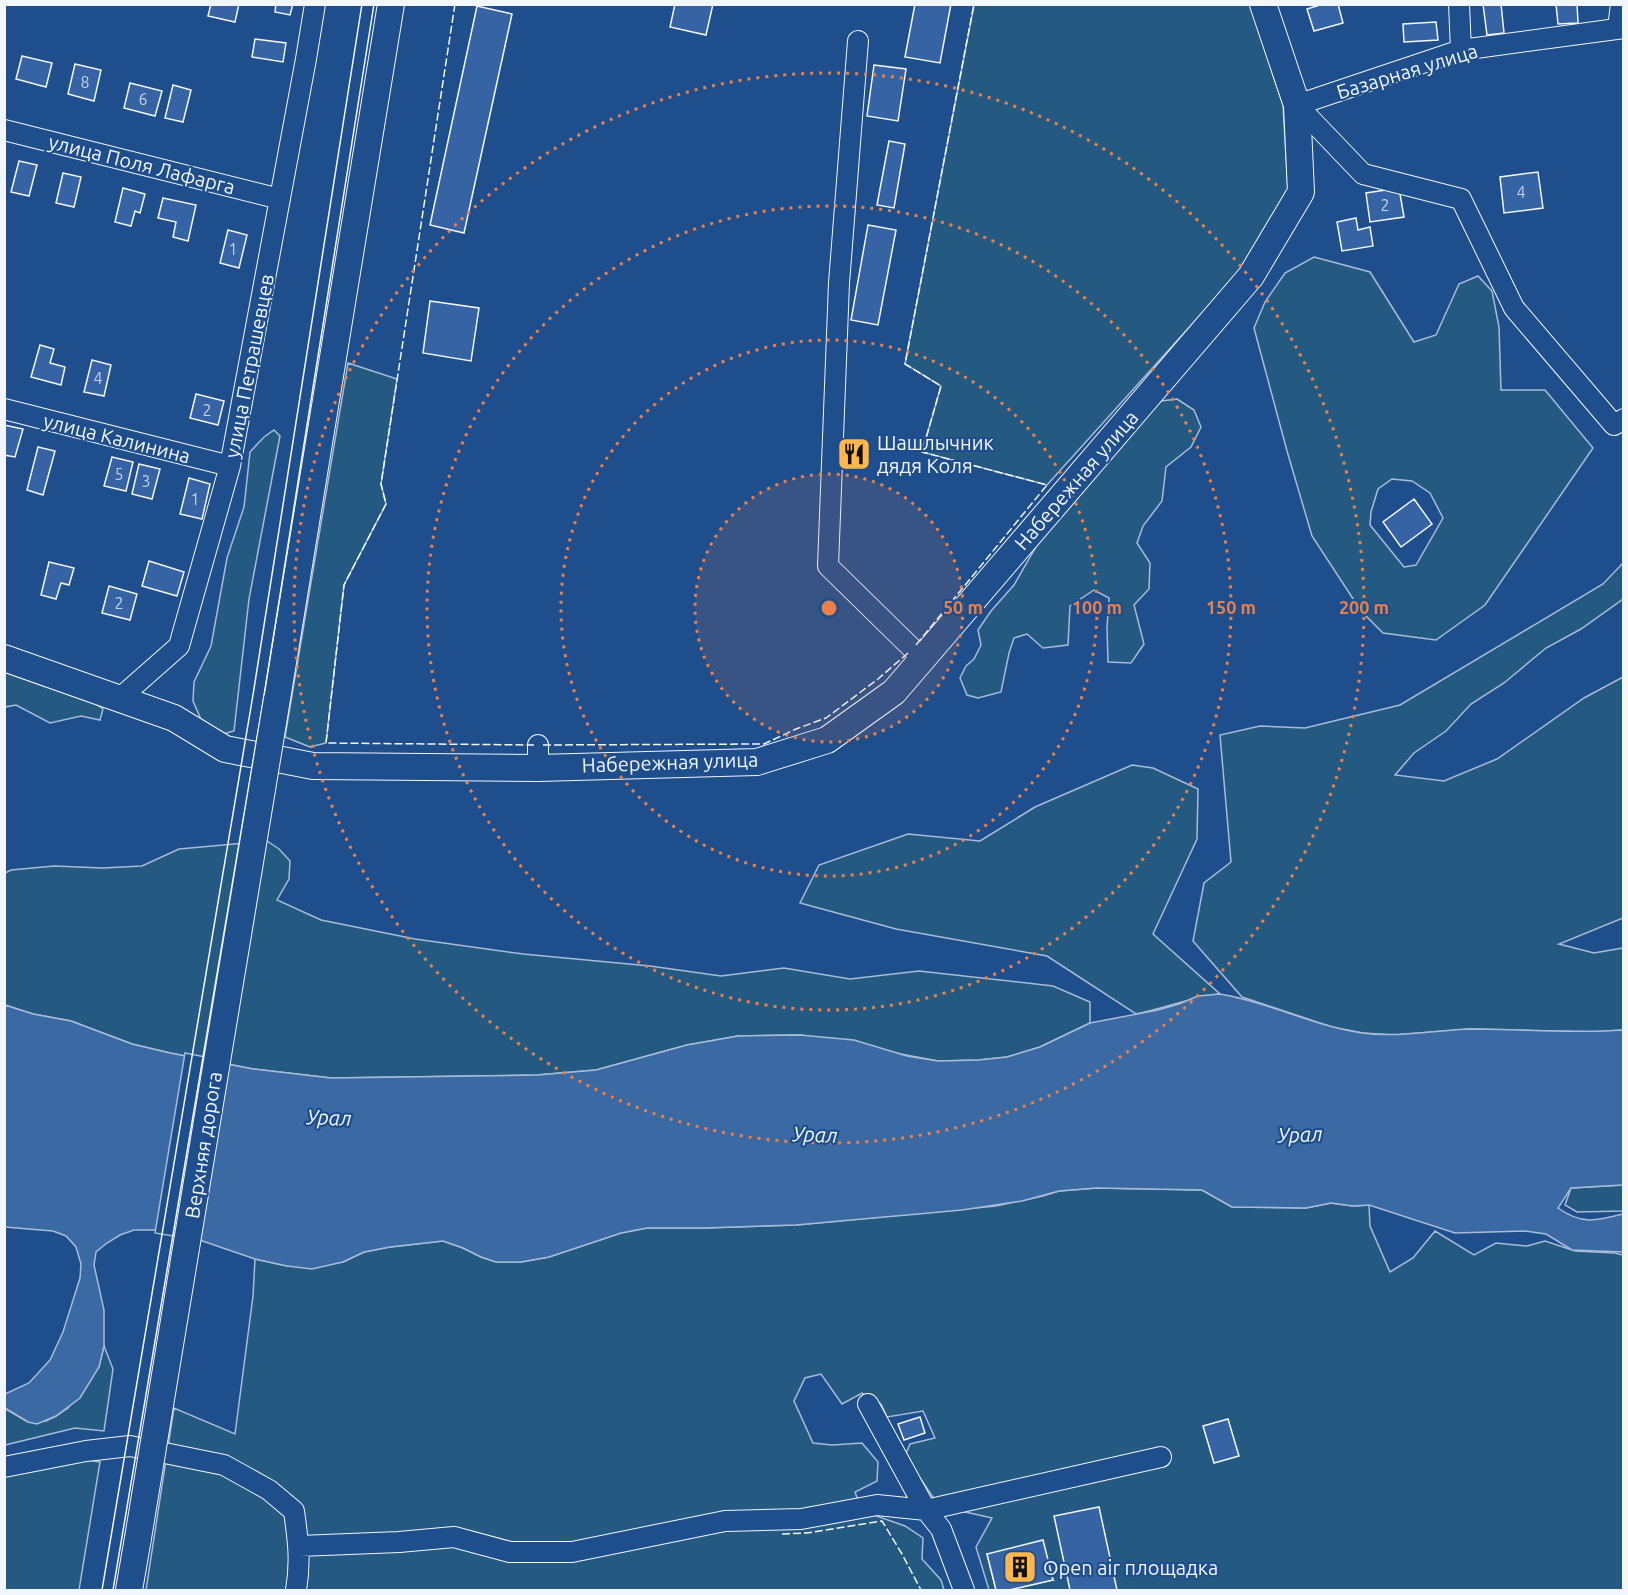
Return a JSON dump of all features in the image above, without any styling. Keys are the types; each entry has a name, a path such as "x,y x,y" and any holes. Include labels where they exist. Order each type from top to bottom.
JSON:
{"main road":[{"name":"Верхняя дорога","path":"129,1590 391,4"},
{"path":"1263,4 1297,105"},
{"name":"Набережная улица","path":"4,658 174,718 225,749 314,766 538,756 757,762 827,740 894,692 1251,276 1301,192 1297,105"}],"street":[{"name":"улица Петрашевцев","path":"120,698 179,646 230,466 315,4"},
{"path":"1459,4 1461,50"},
{"path":"1621,4 1621,28"},
{"name":"Базарная улица","path":"1297,105 1461,50 1621,28"},
{"path":"858,41 839,283 828,567 922,659"},
{"path":"1297,105 1363,174 1461,199 1514,308 1614,425 1623,418"},
{"name":"улица Поля Лафарга","path":"4,130 280,199"},
{"name":"улица Калинина","path":"4,409 230,466"},
{"path":"868,1404 926,1510 941,1529 964,1590"},
{"path":"4,1467 86,1451 130,1446 224,1465 269,1490 294,1511 300,1570 296,1590"},
{"path":"299,1546 399,1542 454,1537 510,1552 572,1552 725,1521 801,1519 877,1505 926,1510 1161,1457"}],"shaded area":[{"path":"974,5 1250,5 1283,105 1288,191 1239,272 1047,485 922,452 941,386 905,364"},
{"path":"1314,257 1370,272 1414,342 1436,335 1459,284 1478,276 1492,291 1499,327 1501,390 1545,390 1593,448 1485,605 1436,640 1383,633 1361,611 1312,536 1254,328 1265,302 1285,273","holes":["1392,479 1412,481 1430,493 1443,518 1416,565 1404,567 1370,525 1371,512 1378,489"]},
{"path":"348,363 397,379 381,484 386,504 344,585 326,743 310,747 285,737"},
{"path":"1177,399 1194,410 1201,427 1191,447 1166,467 1162,501 1143,526 1137,543 1150,563 1149,589 1134,605 1144,644 1131,663 1108,662 1109,598 1094,590 1070,606 1068,645 1043,648 1027,634 1014,638 1001,692 978,698 967,695 960,678 981,645 978,630 1014,585 1037,545 1142,416 1161,401"},
{"path":"274,430 280,436 249,599 234,731 223,734 203,724 193,701 194,682 211,646 227,558 244,507 250,452"},
{"path":"1623,563 1623,599 1581,629 1546,648 1504,683 1471,704 1446,731 1414,753 1395,775 1444,781 1497,759 1584,698 1623,677 1623,918 1559,944 1594,953 1623,948 1623,1030 1594,1032 1470,1029 1394,1035 1363,1033 1332,1027 1242,997 1193,941 1204,883 1231,862 1220,735 1260,726 1305,728 1400,705 1603,584"},
{"path":"5,672 85,696 103,709 100,720 81,716 50,723 16,705 5,707"},
{"path":"1132,765 1153,768 1198,789 1197,839 1153,934 1220,994 1136,1014 1047,956 896,929 800,903 819,865 908,834 980,841 1035,807"},
{"path":"267,841 279,849 290,861 289,879 277,900 321,920 415,939 523,954 650,966 721,976 784,968 850,979 919,971 1053,986 1090,1002 1090,1023 1040,1047 1007,1057 979,1060 938,1061 800,1035 738,1036 687,1045 596,1070 537,1075 331,1078 253,1069 170,1053 132,1044 71,1021 33,1014 5,1005 5,873 11,870 54,866 103,868 142,866 179,849"},
{"path":"1623,1185 1623,1211 1577,1212 1565,1205 1571,1188"},
{"path":"1096,1188 1202,1190 1232,1207 1306,1208 1331,1203 1353,1206 1369,1205 1370,1226 1390,1272 1413,1258 1435,1231 1474,1255 1496,1243 1527,1246 1545,1241 1575,1251 1623,1255 1623,1590 1009,1590 1053,1580 987,1554 996,1590 989,1590 976,1547 992,1518 939,1506 905,1456 910,1444 935,1438 923,1411 887,1417 881,1404 862,1393 842,1404 821,1374 805,1378 794,1401 813,1443 832,1445 862,1443 878,1462 877,1481 855,1492 862,1511 905,1526 923,1538 922,1559 941,1580 944,1590 146,1590 174,1408 235,1434 253,1296 255,1259 287,1266 343,1262 364,1252 443,1241 496,1262 521,1262 549,1257 621,1233 647,1228 796,1225 996,1206 1059,1191"},
{"path":"104,1346 113,1369 104,1431 75,1428 5,1445 4,1408 28,1422 46,1421 56,1416 68,1408 99,1367"},
{"path":"74,1458 100,1462 79,1590 5,1590 4,1473"}],"water":[{"name":"Урал","path":"1220,994 1256,1002 1344,1030 1362,1033 1403,1034 1472,1029 1623,1030 1623,1185 1571,1188 1558,1208 1574,1217 1589,1220 1623,1214 1623,1252 1572,1250 1546,1234 1525,1231 1455,1233 1369,1205 1353,1206 1331,1203 1306,1208 1232,1207 1202,1190 1096,1188 1059,1191 1022,1201 962,1210 796,1225 647,1228 621,1233 549,1257 521,1262 496,1262 443,1241 364,1252 343,1262 312,1269 255,1259 185,1235 155,1230 134,1230 120,1235 96,1252 94,1265 104,1310 104,1346 99,1367 80,1398 56,1416 37,1424 28,1422 5,1408 5,1394 29,1383 50,1360 63,1332 80,1278 81,1264 76,1247 66,1236 53,1231 5,1227 5,1005 33,1014 71,1021 132,1044 170,1053 253,1069 331,1078 537,1075 596,1070 687,1045 738,1036 800,1035 854,1040 907,1056 938,1061 979,1060 1007,1057 1040,1047 1090,1023 1158,1010 1198,996"}],"pier":[{"path":"185,1053 226,1061 185,1238 155,1233"}],"building":[{"path":"211,4 239,4 235,22 208,16"},
{"path":"276,4 293,4 290,15 275,12"},
{"path":"675,4 713,4 706,35 670,27"},
{"path":"915,4 951,4 940,63 905,57"},
{"path":"1323,4 1338,4 1343,23 1314,31 1307,9"},
{"path":"1483,4 1501,4 1504,33 1487,35"},
{"path":"1556,4 1577,4 1578,23 1558,24"},
{"path":"477,6 512,14 464,233 430,225"},
{"path":"1436,22 1438,40 1404,42 1403,24"},
{"path":"255,39 286,43 283,62 252,57"},
{"path":"22,56 52,63 46,87 16,79"},
{"path":"75,64 101,70 94,101 68,94"},
{"path":"874,65 906,69 898,121 867,116"},
{"path":"130,83 162,91 155,116 124,108"},
{"path":"173,85 191,90 183,122 165,118"},
{"path":"889,141 905,144 894,208 877,205"},
{"path":"19,161 37,165 29,196 11,192"},
{"path":"1538,172 1543,208 1504,213 1500,177"},
{"path":"63,173 81,177 74,207 56,203"},
{"path":"123,188 145,194 140,213 135,211 131,226 115,222"},
{"path":"1399,188 1404,217 1370,222 1366,193"},
{"path":"163,198 196,205 188,241 173,237 176,222 158,218"},
{"path":"1356,218 1358,230 1370,227 1373,246 1342,251 1337,222"},
{"path":"868,225 896,230 878,325 851,320"},
{"path":"228,230 247,235 239,268 220,263"},
{"path":"430,301 479,308 471,361 423,353"},
{"path":"40,345 54,349 50,363 65,367 61,385 31,377"},
{"path":"92,360 111,365 104,396 84,392"},
{"path":"196,394 224,401 218,425 190,418"},
{"path":"4,425 23,429 15,457 4,455"},
{"path":"38,447 55,451 43,495 27,490"},
{"path":"112,457 133,462 126,491 104,486"},
{"path":"139,464 160,469 152,499 132,494"},
{"path":"189,478 210,484 202,519 180,514"},
{"path":"1414,499 1432,524 1401,547 1383,522"},
{"path":"149,561 184,572 177,596 142,586"},
{"path":"49,562 74,568 69,585 61,583 56,599 41,595"},
{"path":"109,586 137,594 130,620 102,613"},
{"path":"920,1417 925,1433 904,1440 898,1424"},
{"path":"1228,1419 1239,1456 1214,1463 1203,1426"},
{"path":"1099,1507 1117,1590 1070,1590 1054,1516"},
{"name":"Open air площадка","path":"1043,1540 1053,1580 1009,1590 996,1590 987,1554"}],"tram line":[{"path":"102,1590 253,695 362,4"},
{"path":"113,1590 264,696 374,4"}],"fence":[{"path":"455,4 381,484 386,504 344,585 326,743 534,745"},
{"path":"916,645 1047,485 922,452 941,386 905,364 974,4"},
{"path":"543,745 764,744 826,718 908,653"},
{"path":"782,1534 807,1533 882,1521 921,1590"}],"place":[{"name":"Шашлычник дядя Коля","path":"854,454"},
{"name":"Open air площадка","path":"1020,1567"}]}
